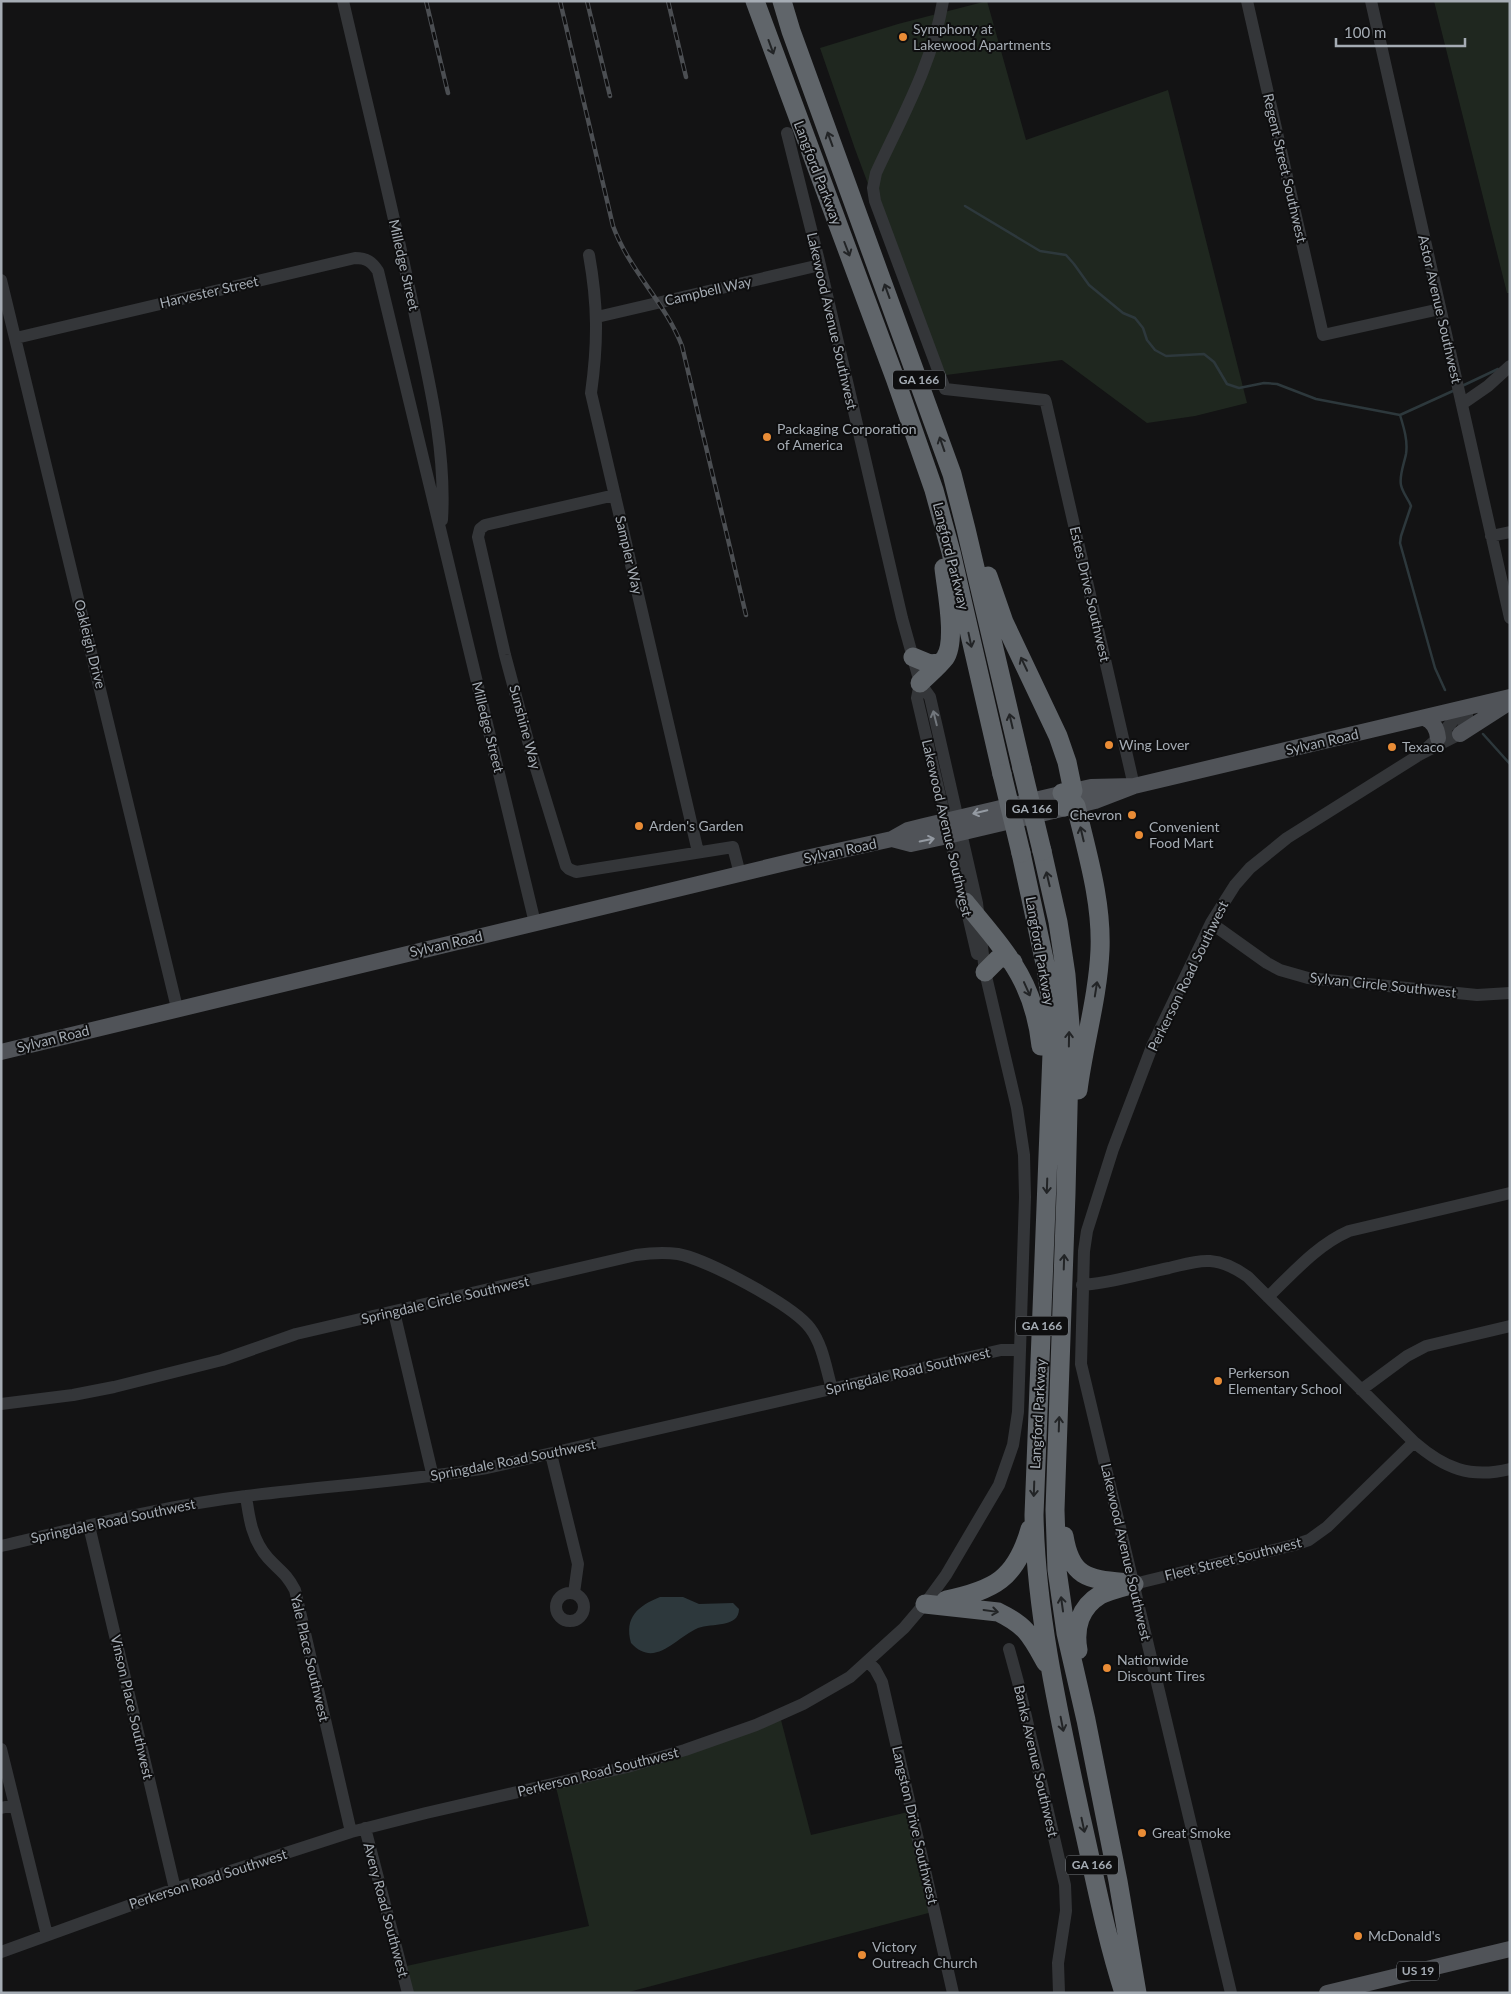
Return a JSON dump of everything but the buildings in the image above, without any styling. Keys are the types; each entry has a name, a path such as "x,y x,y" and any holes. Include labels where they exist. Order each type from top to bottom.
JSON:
{"highway":[{"name":"Langford Parkway","path":"756,1 895,378 934,490 952,552 1040,939 1050,997 1052,1053 1034,1514 1037,1576 1053,1677 1072,1777 1111,1953 1124,1993"},
{"name":"Langford Parkway","path":"782,1 791,31 952,474 1058,922 1066,975 1070,1025 1055,1510 1057,1570 1066,1633 1086,1720 1118,1881 1137,1993"},
{"path":"952,474 1004,622 1058,736 1066,762 1068,800 1096,895 1100,949 1097,986 1080,1080 1066,1193"},
{"path":"920,683 946,657 949,649 951,627 934,490"},
{"path":"913,657 930,664 940,664"},
{"path":"965,902 1013,962 1028,990 1038,1022 1048,1138"},
{"path":"985,972 998,959 1004,957 1013,962"},
{"path":"1057,1491 1067,1551 1075,1567 1086,1576 1098,1580 1134,1584"},
{"path":"925,1604 972,1595 984,1591 999,1582 1012,1569 1021,1556 1034,1514"},
{"path":"1086,1720 1087,1698 1075,1635 1081,1616 1090,1604 1101,1595 1134,1584"},
{"path":"925,1604 998,1612 1017,1621 1030,1636 1053,1677"},
{"path":"1118,1881 1149,1993"},
{"path":"1111,1953 1118,1993"}],"main road":[{"name":"Sylvan Road","path":"1,1052 177,1008 740,874 892,840 911,844 953,826 1068,800 1091,787 1134,786 1510,697"},
{"path":"1460,734 1510,702"},
{"path":"1424,718 1434,725 1438,738"},
{"name":"US 19","path":"1327,1993 1360,1989 1510,1949"}],"street":[{"name":"Milledge Street","path":"343,1 411,294 439,431 443,464 444,498 441,532"},
{"name":"Estes Drive Southwest","path":"943,1 940,21 927,63 876,173 873,188 875,201 945,389 1045,400 1134,786"},
{"name":"Regent Street Southwest","path":"1247,1 1323,335 1440,309"},
{"name":"Astor Avenue Southwest","path":"1371,1 1510,618"},
{"name":"Lakewood Avenue Southwest","path":"787,134 820,265 902,618 920,683 917,698 980,921 985,972 1017,1108 1024,1155 1025,1197 1020,1350"},
{"name":"Sampler Way","path":"589,255 597,317 596,355 591,393 698,852"},
{"name":"Harvester Street","path":"16,338 355,258 363,258 372,262 378,271 383,289"},
{"name":"Campbell Way","path":"597,317 820,265"},
{"name":"Oakleigh Drive","path":"1,280 177,1008"},
{"name":"Milledge Street","path":"383,289 535,923"},
{"path":"1462,404 1488,386 1510,366"},
{"name":"Sunshine Way","path":"615,495 485,525 480,529 478,537 505,655 531,752 569,869 576,872 733,847 740,874"},
{"path":"1491,536 1510,532"},
{"path":"1460,734 1467,720 1464,708"},
{"name":"Perkerson Road Southwest","path":"1419,755 1438,738 1464,708"},
{"name":"Perkerson Road Southwest","path":"1082,1284 1087,1232 1113,1149 1153,1044 1210,923 1235,885 1269,851 1419,755 1460,734"},
{"name":"Lakewood Avenue Southwest","path":"953,826 965,902 977,958 985,972"},
{"name":"Sylvan Circle Southwest","path":"1210,923 1267,963 1280,970 1308,978 1477,995 1510,993"},
{"path":"1268,1297 1321,1246 1349,1231 1510,1193"},
{"name":"Springdale Circle Southwest","path":"1,1404 73,1395 114,1387 222,1360 296,1334 636,1255 657,1253 678,1254 708,1264 798,1315 811,1328 819,1343 832,1389"},
{"path":"1082,1284 1099,1284 1194,1262 1210,1261 1225,1264 1239,1270 1431,1457 1451,1468 1473,1473 1495,1473 1510,1470"},
{"name":"Lakewood Avenue Southwest","path":"1082,1284 1081,1364 1231,1993"},
{"path":"394,1312 433,1477"},
{"path":"1361,1390 1407,1356 1426,1346 1510,1326"},
{"name":"Springdale Road Southwest","path":"1,1546 175,1506 246,1496 433,1477 488,1468 1001,1350 1020,1350"},
{"name":"Perkerson Road Southwest","path":"1,1952 175,1888 364,1828 627,1767 685,1750 756,1725 803,1704 850,1677 904,1628 925,1604 946,1576 1000,1486 1013,1445 1018,1412 1020,1350"},
{"name":"Fleet Street Southwest","path":"1134,1584 1309,1540 1327,1527 1414,1442"},
{"path":"551,1454 578,1564 574,1593"},
{"name":"Yale Place Southwest","path":"246,1496 250,1523 256,1541 268,1557 288,1576 295,1590 351,1832"},
{"name":"Vinson Place Southwest","path":"89,1526 175,1888"},
{"name":"Banks Avenue Southwest","path":"1009,1649 1065,1885 1066,1911 1058,1963 1059,1993"},
{"name":"Langston Drive Southwest","path":"868,1662 875,1668 882,1682 954,1993"},
{"path":"1,1749 47,1934"},
{"path":"1,1808 15,1805"},
{"name":"Avery Road Southwest","path":"364,1828 408,1993"}],"shaded area":[{"path":"987,1 1026,140 1168,90 1247,403 1195,416 1147,423 1062,360 946,375 899,267 820,48 898,24"},
{"path":"1434,1 1510,1 1510,293 1507,293"},
{"path":"660,1597 683,1597 699,1604 733,1603 739,1609 738,1615 735,1619 724,1624 698,1628 665,1649 648,1653 631,1643 629,1626 631,1619 639,1609"},
{"path":"781,1720 811,1835 908,1812 936,1911 625,1993 408,1993 402,1967 589,1926 556,1787"}],"waterway":[{"path":"965,206 1040,251 1066,255 1089,285 1123,313 1135,318 1155,350 1166,356 1204,354 1214,362 1227,384 1239,388 1264,383 1277,384 1316,399 1400,415 1455,390"},
{"path":"1462,386 1498,369"},
{"path":"1400,415 1406,444 1401,485 1411,506 1400,543 1435,668 1445,690"},
{"path":"1483,734 1510,764"}],"railway":[{"path":"426,1 448,93"},
{"path":"560,1 613,226 620,243 666,315 682,346 746,615"},
{"path":"587,1 610,96"},
{"path":"668,1 686,77"}],"place":[{"name":"Symphony at Lakewood Apartments","path":"903,37"},
{"name":"Packaging Corporation of America","path":"767,437"},
{"name":"Wing Lover","path":"1109,745"},
{"name":"Texaco","path":"1392,747"},
{"name":"Chevron","path":"1132,815"},
{"name":"Arden's Garden","path":"639,826"},
{"name":"Convenient Food Mart","path":"1139,835"},
{"name":"Perkerson Elementary School","path":"1218,1381"},
{"name":"Nationwide Discount Tires","path":"1107,1668"},
{"name":"Great Smoke","path":"1142,1833"},
{"name":"McDonald's","path":"1358,1936"},
{"name":"Victory Outreach Church","path":"862,1955"}]}
